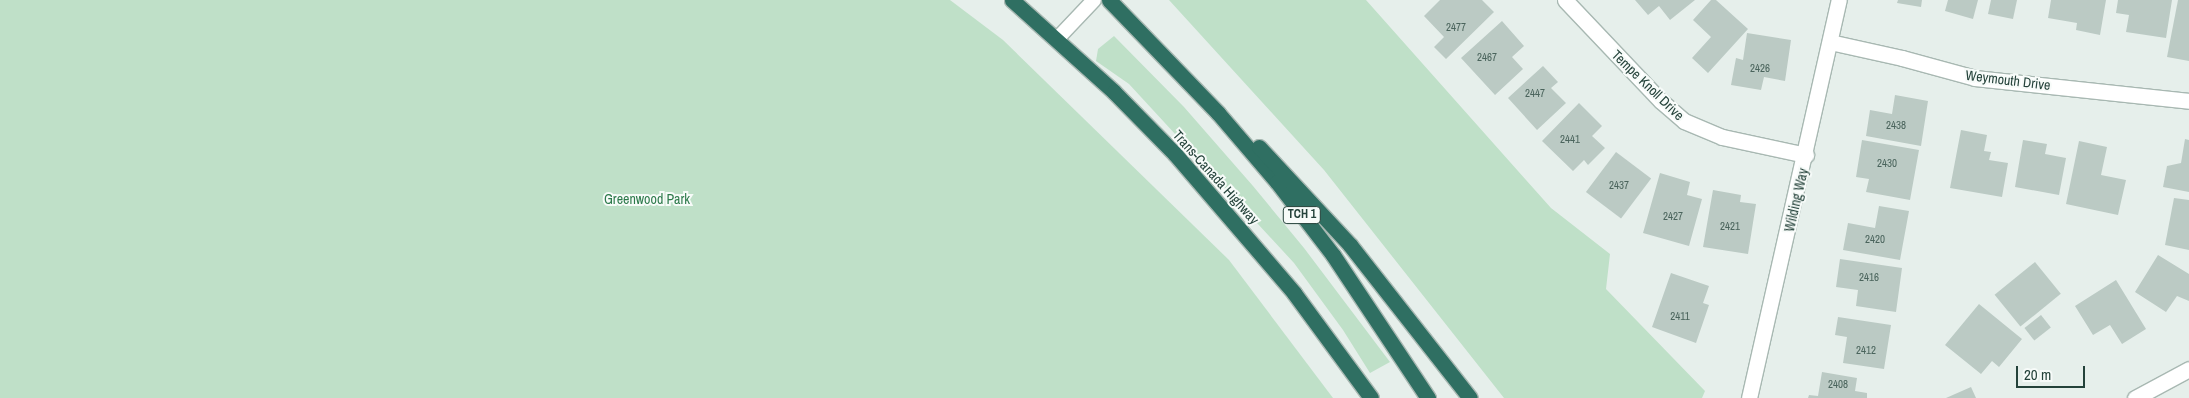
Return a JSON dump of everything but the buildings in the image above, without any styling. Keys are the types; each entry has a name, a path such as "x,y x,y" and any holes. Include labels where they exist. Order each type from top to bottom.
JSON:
{"highway":[{"name":"Trans-Canada Highway","path":"1012,0 1058,38 1175,154 1294,293 1371,398"},
{"name":"TCH 1","path":"1109,0 1157,47 1218,113 1288,197 1333,255 1428,398"},
{"path":"1157,47 1269,157 1350,245 1470,398"}],"street":[{"name":"Tempe Knoll Drive","path":"1565,0 1661,101 1684,121 1722,137 1806,154"},
{"name":"Wilding Way","path":"1749,398 1806,154 1839,0"},
{"name":"Weymouth Drive","path":"1830,42 1902,58 1975,78 2189,101"},
{"path":"2135,398 2189,369"}],"lane":[{"path":"1058,38 1094,0"}],"green space":[{"name":"Greenwood Park","path":"0,0 950,0 1003,40 1229,260 1333,398 0,398"},
{"path":"1169,0 1366,0 1551,208 1610,254 1606,289 1705,391 1702,398 1504,398 1324,170"},
{"path":"1114,36 1184,107 1253,186 1304,248 1390,362 1370,373 1343,330 1294,263 1129,84 1096,61 1098,49"}]}
